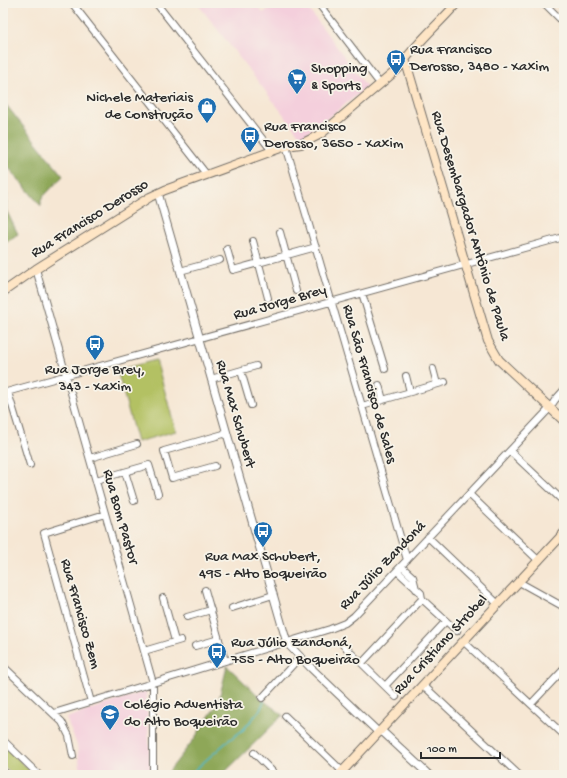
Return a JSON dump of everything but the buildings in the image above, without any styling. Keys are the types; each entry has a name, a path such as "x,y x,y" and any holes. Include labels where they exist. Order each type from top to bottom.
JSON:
{"main road":[{"name":"Rua Francisco Derosso","path":"3,292 36,269 158,193 286,146 306,142 325,131 398,69 436,24 445,17 457,3"},
{"name":"Rua Francisco Derosso","path":"286,146 322,126 395,65 405,59"},
{"name":"Rua Desembargador Antônio de Paula","path":"405,59 491,348 504,365 564,421"},
{"name":"Rua Cristiano Strobel","path":"341,773 498,604 562,538"},
{"path":"3,772 6,775"}],"street":[{"path":"72,3 207,175"},
{"path":"156,3 272,151"},
{"path":"328,3 320,6 377,80"},
{"path":"544,3 564,23"},
{"name":"Rua São Francisco de Sales","path":"286,146 407,560"},
{"name":"Rua Max Schubert","path":"158,193 287,643"},
{"path":"280,232 296,291"},
{"name":"Rua Jorge Brey","path":"5,392 564,237"},
{"path":"253,241 268,298"},
{"path":"227,249 233,270 316,247"},
{"path":"180,271 220,260"},
{"name":"Rua Bom Pastor","path":"36,269 153,683 153,775"},
{"path":"362,293 385,369"},
{"path":"211,379 256,366"},
{"path":"433,369 437,384"},
{"path":"241,371 251,405"},
{"path":"406,376 410,392"},
{"path":"362,406 445,382"},
{"path":"379,385 383,400"},
{"name":"Rua Júlio Zandoná","path":"54,713 336,628 346,622 354,616 510,451 550,408 564,390"},
{"path":"5,392 30,465"},
{"path":"216,466 172,478 164,451 226,433"},
{"path":"90,458 138,444"},
{"path":"510,451 564,502"},
{"path":"96,480 149,465 158,494"},
{"path":"125,472 134,501"},
{"path":"469,494 539,561"},
{"name":"Rua Francisco Zem","path":"91,702 44,533 105,514"},
{"path":"428,538 498,604"},
{"path":"399,568 413,577 416,589 422,595 422,598 457,631"},
{"path":"519,582 564,607"},
{"path":"205,590 225,661"},
{"path":"232,608 273,595"},
{"path":"144,651 178,641 163,598"},
{"path":"362,663 422,598"},
{"path":"187,617 211,610"},
{"path":"385,686 446,621"},
{"path":"195,646 219,639"},
{"path":"463,642 564,735"},
{"path":"287,643 370,725 384,732 429,775"},
{"path":"343,645 396,697"},
{"path":"262,698 300,657"},
{"path":"3,666 62,722 69,736 73,756"},
{"path":"531,704 564,669"},
{"path":"423,685 519,775"},
{"path":"285,716 341,773"},
{"path":"3,740 39,775"},
{"path":"254,753 276,775"}],"shaded area":[{"path":"197,3 255,3 263,13 277,3 304,3 367,87 318,126 301,137"},
{"name":"Colégio Adventista do Alto Boqueirão","path":"146,691 151,775 100,775 99,773 94,775 81,775 77,745 66,718"}],"green space":[{"path":"3,101 63,176 41,199 41,206 3,161"},
{"path":"3,191 7,194 6,210 18,234 7,242 3,238"},
{"path":"156,360 176,431 137,442 117,370"},
{"path":"227,666 264,701 283,715 222,775 166,775 194,739 218,703"},
{"path":"3,745 35,775 13,775 3,765"}],"waterway":[{"path":"189,775 229,740 243,730 260,710 264,701"}],"place":[{"name":"Rua Francisco Derosso, 3480 - Xaxim","path":"396,76"},
{"name":"Shopping & Sports","path":"297,95"},
{"name":"Nichele Materiais de Construção","path":"207,124"},
{"name":"Rua Francisco Derosso, 3650 - Xaxim","path":"250,153"},
{"name":"Rua Jorge Brey, 343 - Xaxim","path":"95,361"},
{"name":"Rua Max Schubert, 495 - Alto Boqueirão","path":"263,548"},
{"name":"Rua Júlio Zandoná, 755 - Alto Boqueirão","path":"217,669"},
{"name":"Colégio Adventista do Alto Boqueirão","path":"110,731"}]}
